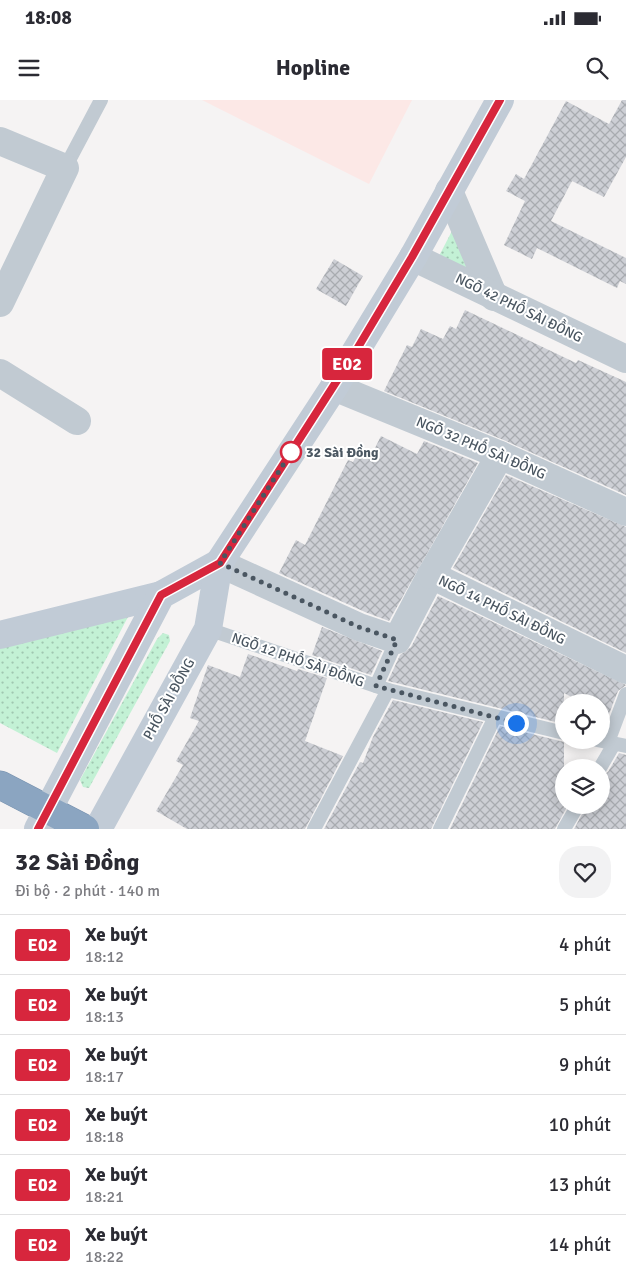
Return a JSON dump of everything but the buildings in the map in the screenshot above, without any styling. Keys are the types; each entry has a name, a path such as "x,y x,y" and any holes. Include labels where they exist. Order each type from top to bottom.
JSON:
{"highway":[{"path":"0,785 43,819 85,829"}],"street":[{"name":"PHỐ SÀI ĐỒNG","path":"98,829 208,629 220,563 334,387 412,257 500,100"},
{"path":"0,141 65,168 0,303"},
{"name":"NGÕ 42 PHỐ SÀI ĐỒNG","path":"449,191 494,297"},
{"name":"NGÕ 42 PHỐ SÀI ĐỒNG","path":"412,257 626,359"},
{"path":"0,373 77,421"},
{"name":"NGÕ 32 PHỐ SÀI ĐỒNG","path":"334,387 500,455 626,512"},
{"name":"NGÕ 14 PHỐ SÀI ĐỒNG","path":"397,640 500,455"},
{"path":"220,563 359,627 397,640"},
{"name":"PHỐ SÀI ĐỒNG","path":"0,635 161,595 220,563"},
{"name":"NGÕ 14 PHỐ SÀI ĐỒNG","path":"432,575 626,675"},
{"path":"43,819 161,595"}],"lane":[{"path":"65,168 101,100"},
{"name":"NGÕ 12 PHỐ SÀI ĐỒNG","path":"208,629 382,688 555,731"},
{"path":"314,829 382,688 397,640"},
{"path":"604,759 611,743 626,675"},
{"path":"440,829 495,717"},
{"path":"564,829 573,814"}],"shaded area":[{"path":"202,100 412,100 369,184"}],"green space":[{"path":"454,227 469,273 438,258"},
{"path":"130,613 57,753 0,723 0,642"},
{"path":"163,633 169,635 170,641 89,788 83,787 80,780 157,639"}],"bus line":[{"name":"E02","path":"38,829 161,595 220,563 354,354 412,257 500,100"}],"place":[{"name":"32 Sài Đồng","path":"291,452"}],"route":[{"path":"291,452 220,563 359,627 397,640 376,686 516,723"}]}
